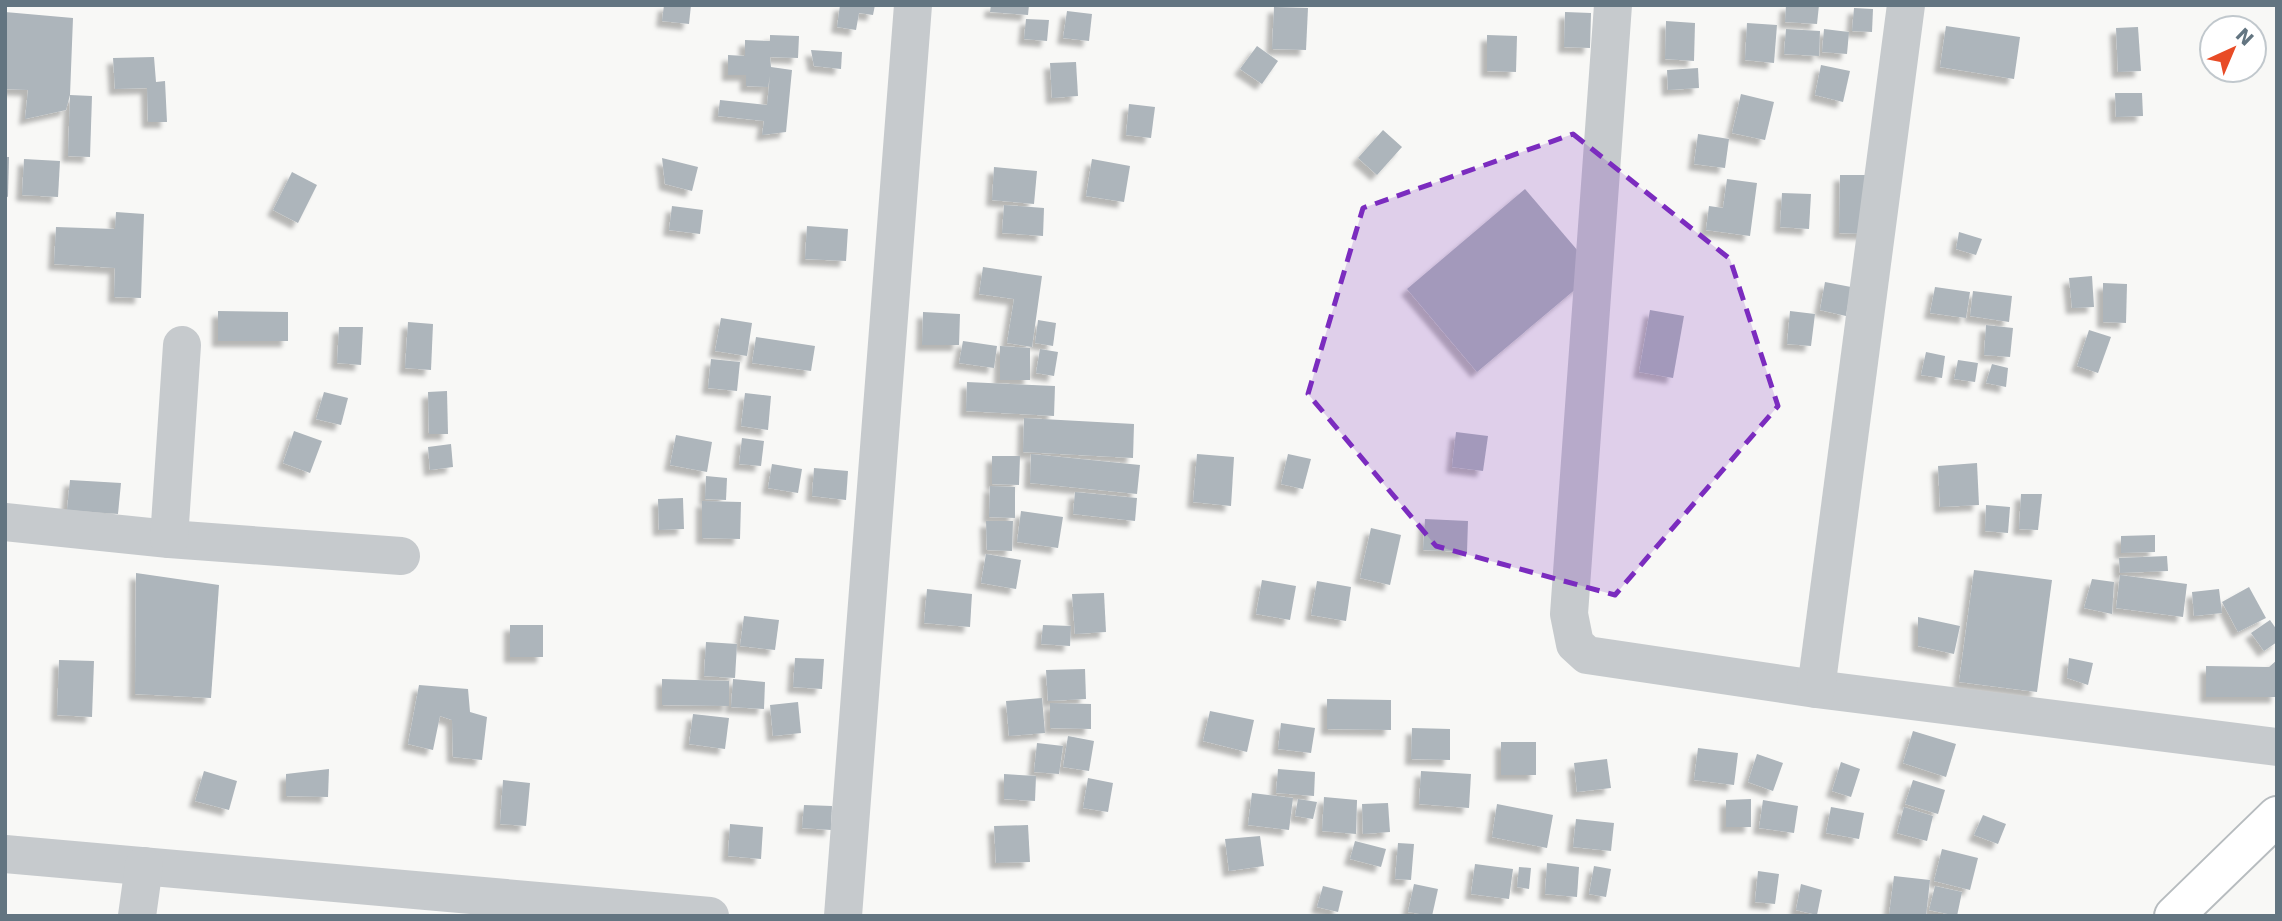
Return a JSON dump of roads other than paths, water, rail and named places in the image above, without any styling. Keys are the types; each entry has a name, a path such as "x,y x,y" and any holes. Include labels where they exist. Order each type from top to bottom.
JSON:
{"main road":[{"path":"2175,916 2277,816"}],"street":[{"path":"843,916 914,5"},
{"path":"1613,5 1570,631 1575,644 1587,655 1816,689 2277,747"},
{"path":"1816,689 1906,5"},
{"path":"169,539 182,345"},
{"path":"5,522 169,539 401,556"},
{"path":"5,854 710,916"},
{"path":"137,916 144,866"}]}
